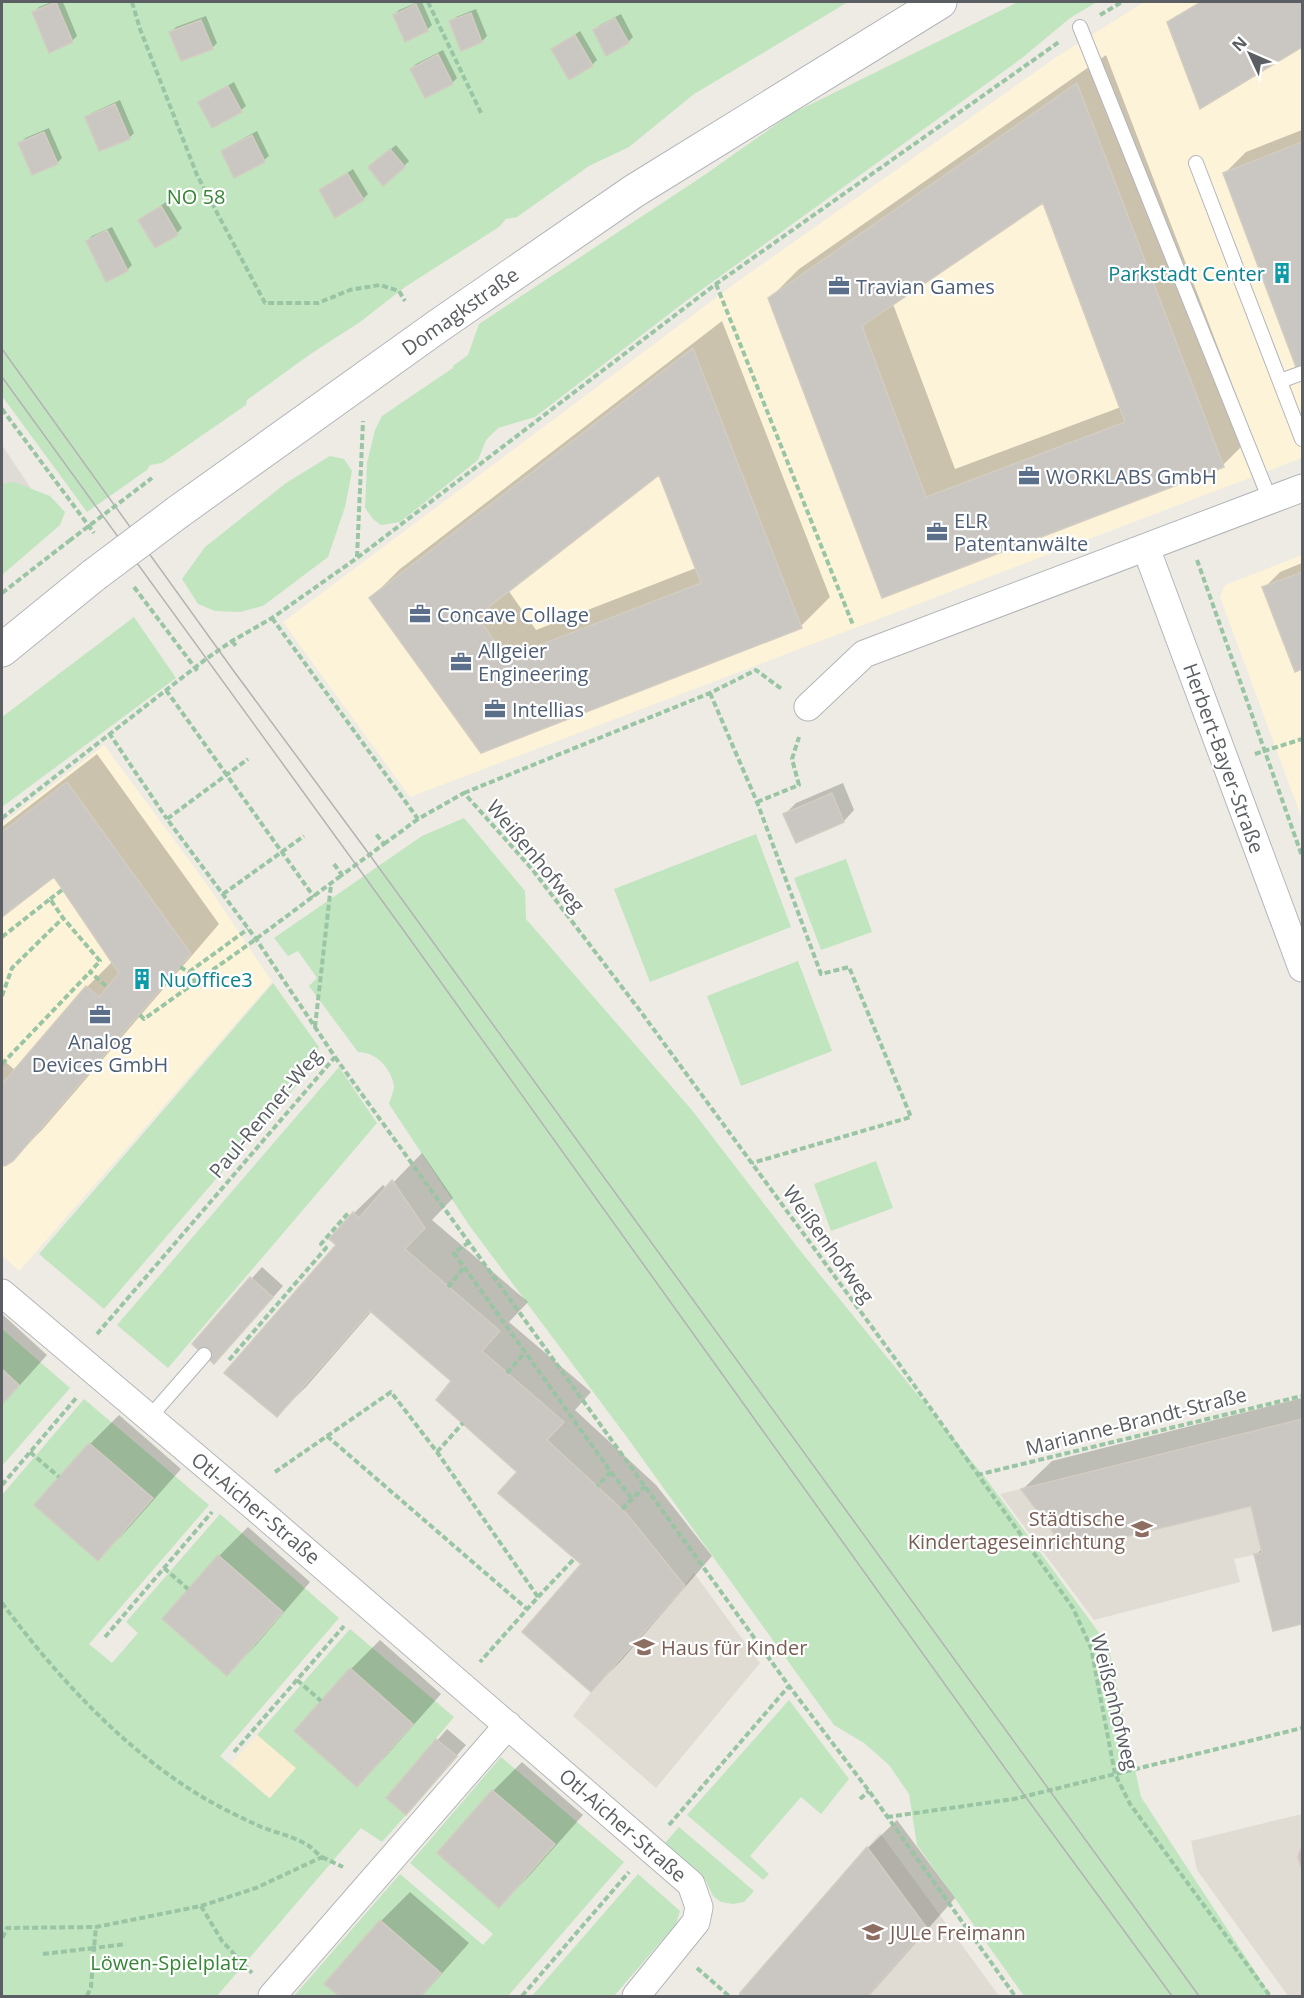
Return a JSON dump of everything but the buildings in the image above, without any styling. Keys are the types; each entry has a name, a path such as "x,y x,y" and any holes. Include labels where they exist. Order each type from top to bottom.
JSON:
{"street":[{"name":"Domagkstraße","path":"2,650 94,575 178,512 400,352 634,191 940,2"},
{"path":"808,707 864,654 1302,488"},
{"name":"Herbert-Bayer-Straße","path":"1146,548 1302,968"},
{"name":"Otl-Aicher-Straße","path":"2,1293 86,1378 149,1418 691,1884 699,1907 696,1922 636,1996"},
{"path":"274,1995 508,1725"}],"lane":[{"path":"1080,27 1270,500"},
{"path":"1196,163 1302,439"},
{"path":"1280,381 1302,373"},
{"path":"149,1418 204,1355"}],"path":[{"path":"132,2 140,29 197,175 265,303 318,303 350,290 380,285 399,291 405,301"},
{"path":"428,2 482,115"},
{"path":"2,818 232,640 272,618 357,558 716,284 1080,27 1122,2"},
{"path":"716,284 864,654"},
{"path":"357,558 363,419"},
{"path":"2,593 152,478"},
{"path":"1187,532 1302,856"},
{"path":"272,618 418,819"},
{"path":"232,640 236,646"},
{"path":"311,671 317,667"},
{"path":"195,668 199,673"},
{"path":"464,794 710,693 756,670 808,707 792,759 799,785 757,802"},
{"path":"166,690 314,897"},
{"path":"710,693 757,802 821,974 849,967 911,1117 752,1163"},
{"name":"Paul-Renner-Weg","path":"86,1378 95,1335 335,1057 256,939 166,819 109,733"},
{"path":"1226,763 1302,739"},
{"path":"166,819 248,759"},
{"name":"Weißenhofweg","path":"140,1015 144,1019 331,885 418,819 464,794 532,869 752,1163 1073,1608 1091,1648 1115,1774 1130,1804 1270,1996"},
{"path":"376,834 384,844"},
{"path":"223,894 304,836"},
{"path":"334,864 342,875"},
{"path":"315,1028 331,885"},
{"path":"2,937 62,890"},
{"path":"2,1064 100,961 63,918 50,899"},
{"path":"2,996 12,968 63,918"},
{"path":"189,972 248,929"},
{"path":"180,967 189,972 195,983"},
{"path":"90,972 107,987"},
{"path":"335,1057 789,1686 869,1791 1015,1996"},
{"path":"225,1365 326,1248 321,1244 349,1212"},
{"path":"469,1242 454,1253 632,1499"},
{"path":"448,1287 464,1268"},
{"path":"507,1373 525,1352"},
{"path":"2,1485 86,1378"},
{"path":"275,1472 391,1392 437,1452 538,1597"},
{"name":"Marianne-Brandt-Straße","path":"977,1475 1302,1396"},
{"path":"437,1452 463,1423"},
{"path":"327,1436 527,1609"},
{"path":"30,1452 59,1477"},
{"path":"597,1486 611,1472"},
{"path":"622,1509 645,1486"},
{"path":"105,1637 218,1505"},
{"path":"461,1685 574,1559"},
{"path":"164,1568 188,1589"},
{"path":"2,1603 26,1636 87,1703 125,1740 165,1772 216,1804 258,1825 305,1843 322,1857 256,1888 201,1906 96,1927 7,1928 2,1939"},
{"path":"234,1752 349,1619"},
{"path":"297,1680 321,1701"},
{"path":"887,1817 1014,1799 1302,1728"},
{"path":"861,1799 869,1791"},
{"path":"201,1906 222,1941 274,1995"},
{"path":"87,1996 91,1987 96,1927"},
{"path":"43,1954 126,1944"},
{"path":"675,1950 729,1996"}],"shaded area":[{"path":"1144,2 1302,2 1302,458 410,797 283,622 737,282 1058,56"},
{"path":"2,445 53,522 2,566"},
{"path":"1302,555 1302,819 1220,597 1225,585"},
{"path":"104,745 208,886 272,982 19,1271 2,1255 2,824"},
{"name":"Städtische Kindertageseinrichtung","path":"1302,1419 1302,1470 1251,1506 1262,1553 1234,1559 1240,1582 1094,1620 1000,1494"},
{"name":"Haus für Kinder","path":"627,1514 684,1586 694,1573 760,1663 656,1788 573,1716 591,1692 522,1632"},
{"path":"1302,1814 1302,1996 1288,1996 1197,1870 1191,1841"},
{"name":"JULe Freimann","path":"880,1833 999,1996 744,1996 740,1993"}],"green space":[{"name":"NO 58","path":"2,2 848,2 694,94 629,147 589,166 517,217 506,219 499,227 405,287 360,322 309,355 247,400 246,405 162,463 150,465 147,470 87,512 2,396"},
{"path":"1018,2 1097,2 1070,18 1022,58 686,301 535,417 498,428 486,440 478,460 400,522 381,525 373,519 365,508 367,463 375,430 382,416 453,368 468,355 479,324 703,176 791,114"},
{"path":"330,456 344,459 352,471 345,507 328,557 263,606 240,612 215,611 198,604 182,579 205,547 286,483"},
{"path":"14,482 50,496 65,512 60,525 2,575 2,484"},
{"path":"134,617 176,678 2,807 2,717"},
{"path":"464,818 525,891 526,919 691,1109 798,1248 987,1480 1108,1645 1141,1797 1271,1996 1024,1996 917,1845 909,1794 889,1765 864,1743 834,1725 629,1440 469,1225 389,1104 394,1086 386,1067 377,1058 358,1052 309,986 317,978 298,951 288,956 274,938 422,836"},
{"path":"756,834 791,927 650,982 614,889"},
{"path":"846,859 872,932 821,950 794,878"},
{"path":"798,961 832,1051 741,1086 707,996"},
{"path":"273,983 319,1047 315,1064 104,1309 39,1254"},
{"path":"339,1067 377,1123 168,1368 117,1325"},
{"path":"876,1161 893,1208 831,1231 814,1184"},
{"path":"2,1329 70,1388 2,1466"},
{"name":"Löwen-Spielplatz","path":"84,1399 209,1505 89,1644 112,1663 138,1633 126,1622 220,1514 339,1618 220,1756 269,1798 295,1768 257,1735 350,1629 454,1717 386,1798 406,1815 382,1842 361,1828 217,1996 2,1996 2,1495"},
{"path":"789,1700 849,1779 821,1814 801,1797 750,1856 769,1874 763,1880 687,1815"},
{"path":"501,1757 624,1862 508,1996 294,1996 400,1874 483,1945 493,1934 410,1863"},
{"path":"679,1827 754,1891 744,1902 733,1904 721,1902 713,1896 705,1879 665,1843"},
{"path":"638,1874 680,1911 676,1924 614,1996 532,1996"}],"sand":[{"path":"257,1735 296,1768 270,1798 231,1764"}],"tram line":[{"path":"2,349 233,670 1199,1996"},
{"path":"2,377 407,935 1025,1796 1172,1996"}],"place":[{"name":"Parkstadt Center","path":"1282,273"},
{"name":"Travian Games","path":"839,286"},
{"name":"WORKLABS GmbH","path":"1029,476"},
{"name":"ELR Patentanwälte","path":"937,532"},
{"name":"Concave Collage","path":"420,614"},
{"name":"Allgeier Engineering","path":"461,662"},
{"name":"Intellias","path":"495,709"},
{"name":"NuOffice3","path":"142,979"},
{"name":"Analog Devices GmbH","path":"100,1015"},
{"name":"Städtische Kindertageseinrichtung","path":"1142,1529"},
{"name":"Haus für Kinder","path":"644,1647"},
{"name":"JULe Freimann","path":"873,1932"}]}
